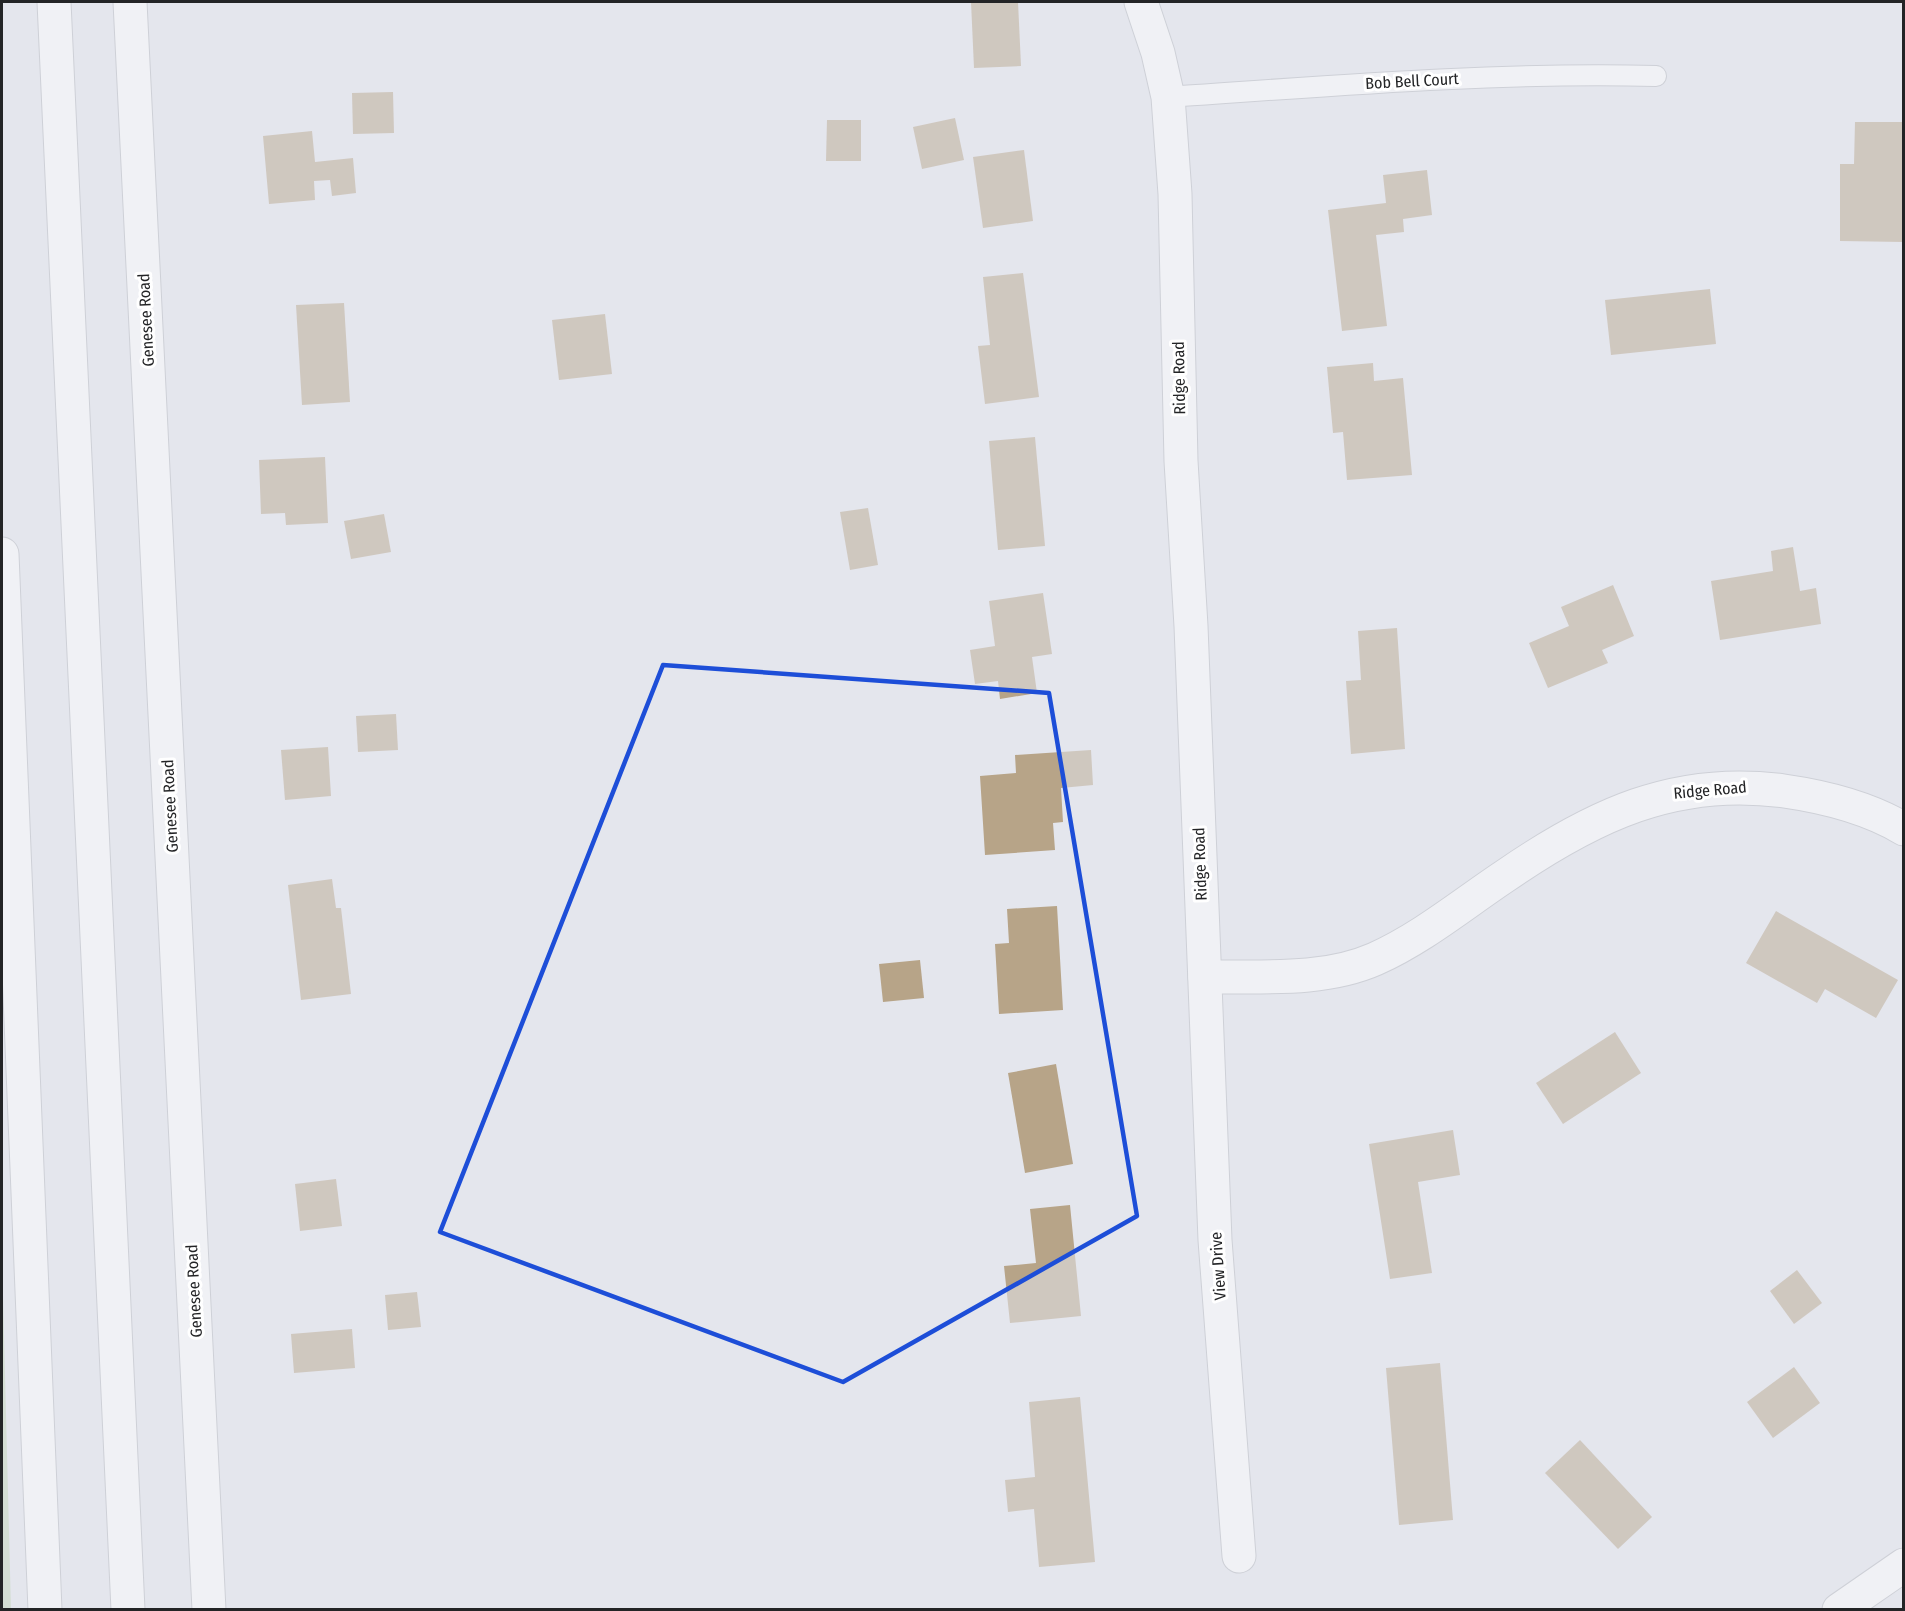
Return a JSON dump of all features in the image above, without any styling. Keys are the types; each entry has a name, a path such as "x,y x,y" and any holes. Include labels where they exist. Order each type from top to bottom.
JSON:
{"street":[{"path":"54,2 128,1610"},
{"name":"Genesee Road","path":"130,2 209,1610"},
{"name":"Ridge Road","path":"1141,2 1158,53 1168,97 1174,194 1181,461 1204,977 1336,972 1375,959 1435,925 1506,875 1592,821 1667,794 1748,786 1820,796 1881,816 1904,829"},
{"path":"2,554 45,1610"},
{"name":"View Drive","path":"1204,977 1215,1240 1239,1556"},
{"path":"1839,1610 1904,1565"}],"lane":[{"name":"Bob Bell Court","path":"1168,97 1434,79 1562,74 1656,76"}],"highlighted area":[{"path":"663,665 1049,693 1137,1216 843,1382 440,1232"}],"green space":[{"path":"2,1256 11,1610 2,1609"}],"building":[{"path":"971,2 1018,2 1021,66 974,68"},
{"path":"393,92 394,133 353,134 352,93"},
{"path":"955,118 964,160 922,169 913,127"},
{"path":"827,120 861,120 861,161 826,161"},
{"path":"1855,122 1904,122 1904,242 1840,241 1840,164 1854,164"},
{"path":"312,131 315,162 353,158 356,193 332,196 330,180 314,181 315,200 269,204 263,136"},
{"path":"1024,150 1033,221 983,228 973,157"},
{"path":"1427,170 1432,215 1403,219 1404,232 1376,235 1387,326 1342,331 1328,210 1386,203 1383,175"},
{"path":"1023,273 1039,397 985,404 978,346 990,345 983,277"},
{"path":"1710,289 1716,344 1611,355 1605,300"},
{"path":"344,303 350,402 302,405 296,305"},
{"path":"605,314 612,374 559,380 552,320"},
{"path":"1373,363 1374,381 1403,378 1412,475 1347,480 1343,432 1333,433 1327,367"},
{"path":"1035,437 1045,546 998,550 989,441"},
{"path":"325,457 328,523 286,525 285,513 261,514 259,460"},
{"path":"868,508 878,565 850,570 840,512"},
{"path":"384,514 391,552 351,559 344,521"},
{"path":"1793,547 1800,591 1816,588 1821,624 1720,640 1711,581 1773,571 1771,551"},
{"path":"1613,585 1634,636 1602,650 1608,663 1548,688 1529,643 1569,626 1561,607"},
{"path":"1043,593 1052,654 1032,657 1037,693 1000,699 998,681 975,684 970,650 995,646 989,601"},
{"path":"1397,628 1405,749 1351,754 1346,681 1361,680 1358,631"},
{"path":"396,714 398,750 358,752 356,716"},
{"path":"328,747 331,796 285,800 281,750"},
{"path":"1091,750 1093,785 1061,788 1063,822 1053,823 1055,850 985,855 980,776 1016,773 1015,755"},
{"path":"332,879 336,908 341,908 351,994 301,1000 288,885"},
{"path":"1057,906 1063,1010 999,1014 995,944 1009,943 1007,909"},
{"path":"1776,911 1898,980 1876,1018 1825,989 1817,1003 1746,963"},
{"path":"920,960 924,998 883,1002 879,964"},
{"path":"1615,1032 1641,1073 1563,1124 1536,1083"},
{"path":"1056,1064 1073,1164 1025,1173 1008,1073"},
{"path":"1453,1130 1460,1175 1418,1182 1432,1273 1390,1279 1369,1144"},
{"path":"336,1179 342,1226 300,1231 295,1184"},
{"path":"1070,1205 1081,1316 1010,1323 1004,1266 1036,1263 1030,1209"},
{"path":"1797,1270 1822,1303 1794,1324 1770,1291"},
{"path":"417,1292 421,1327 388,1330 385,1295"},
{"path":"352,1329 355,1368 294,1373 291,1334"},
{"path":"1440,1363 1453,1520 1399,1525 1386,1368"},
{"path":"1794,1367 1820,1403 1773,1438 1747,1402"},
{"path":"1080,1397 1095,1562 1039,1567 1034,1509 1008,1512 1005,1480 1035,1477 1029,1402"},
{"path":"1580,1440 1652,1517 1618,1549 1545,1473"}]}
